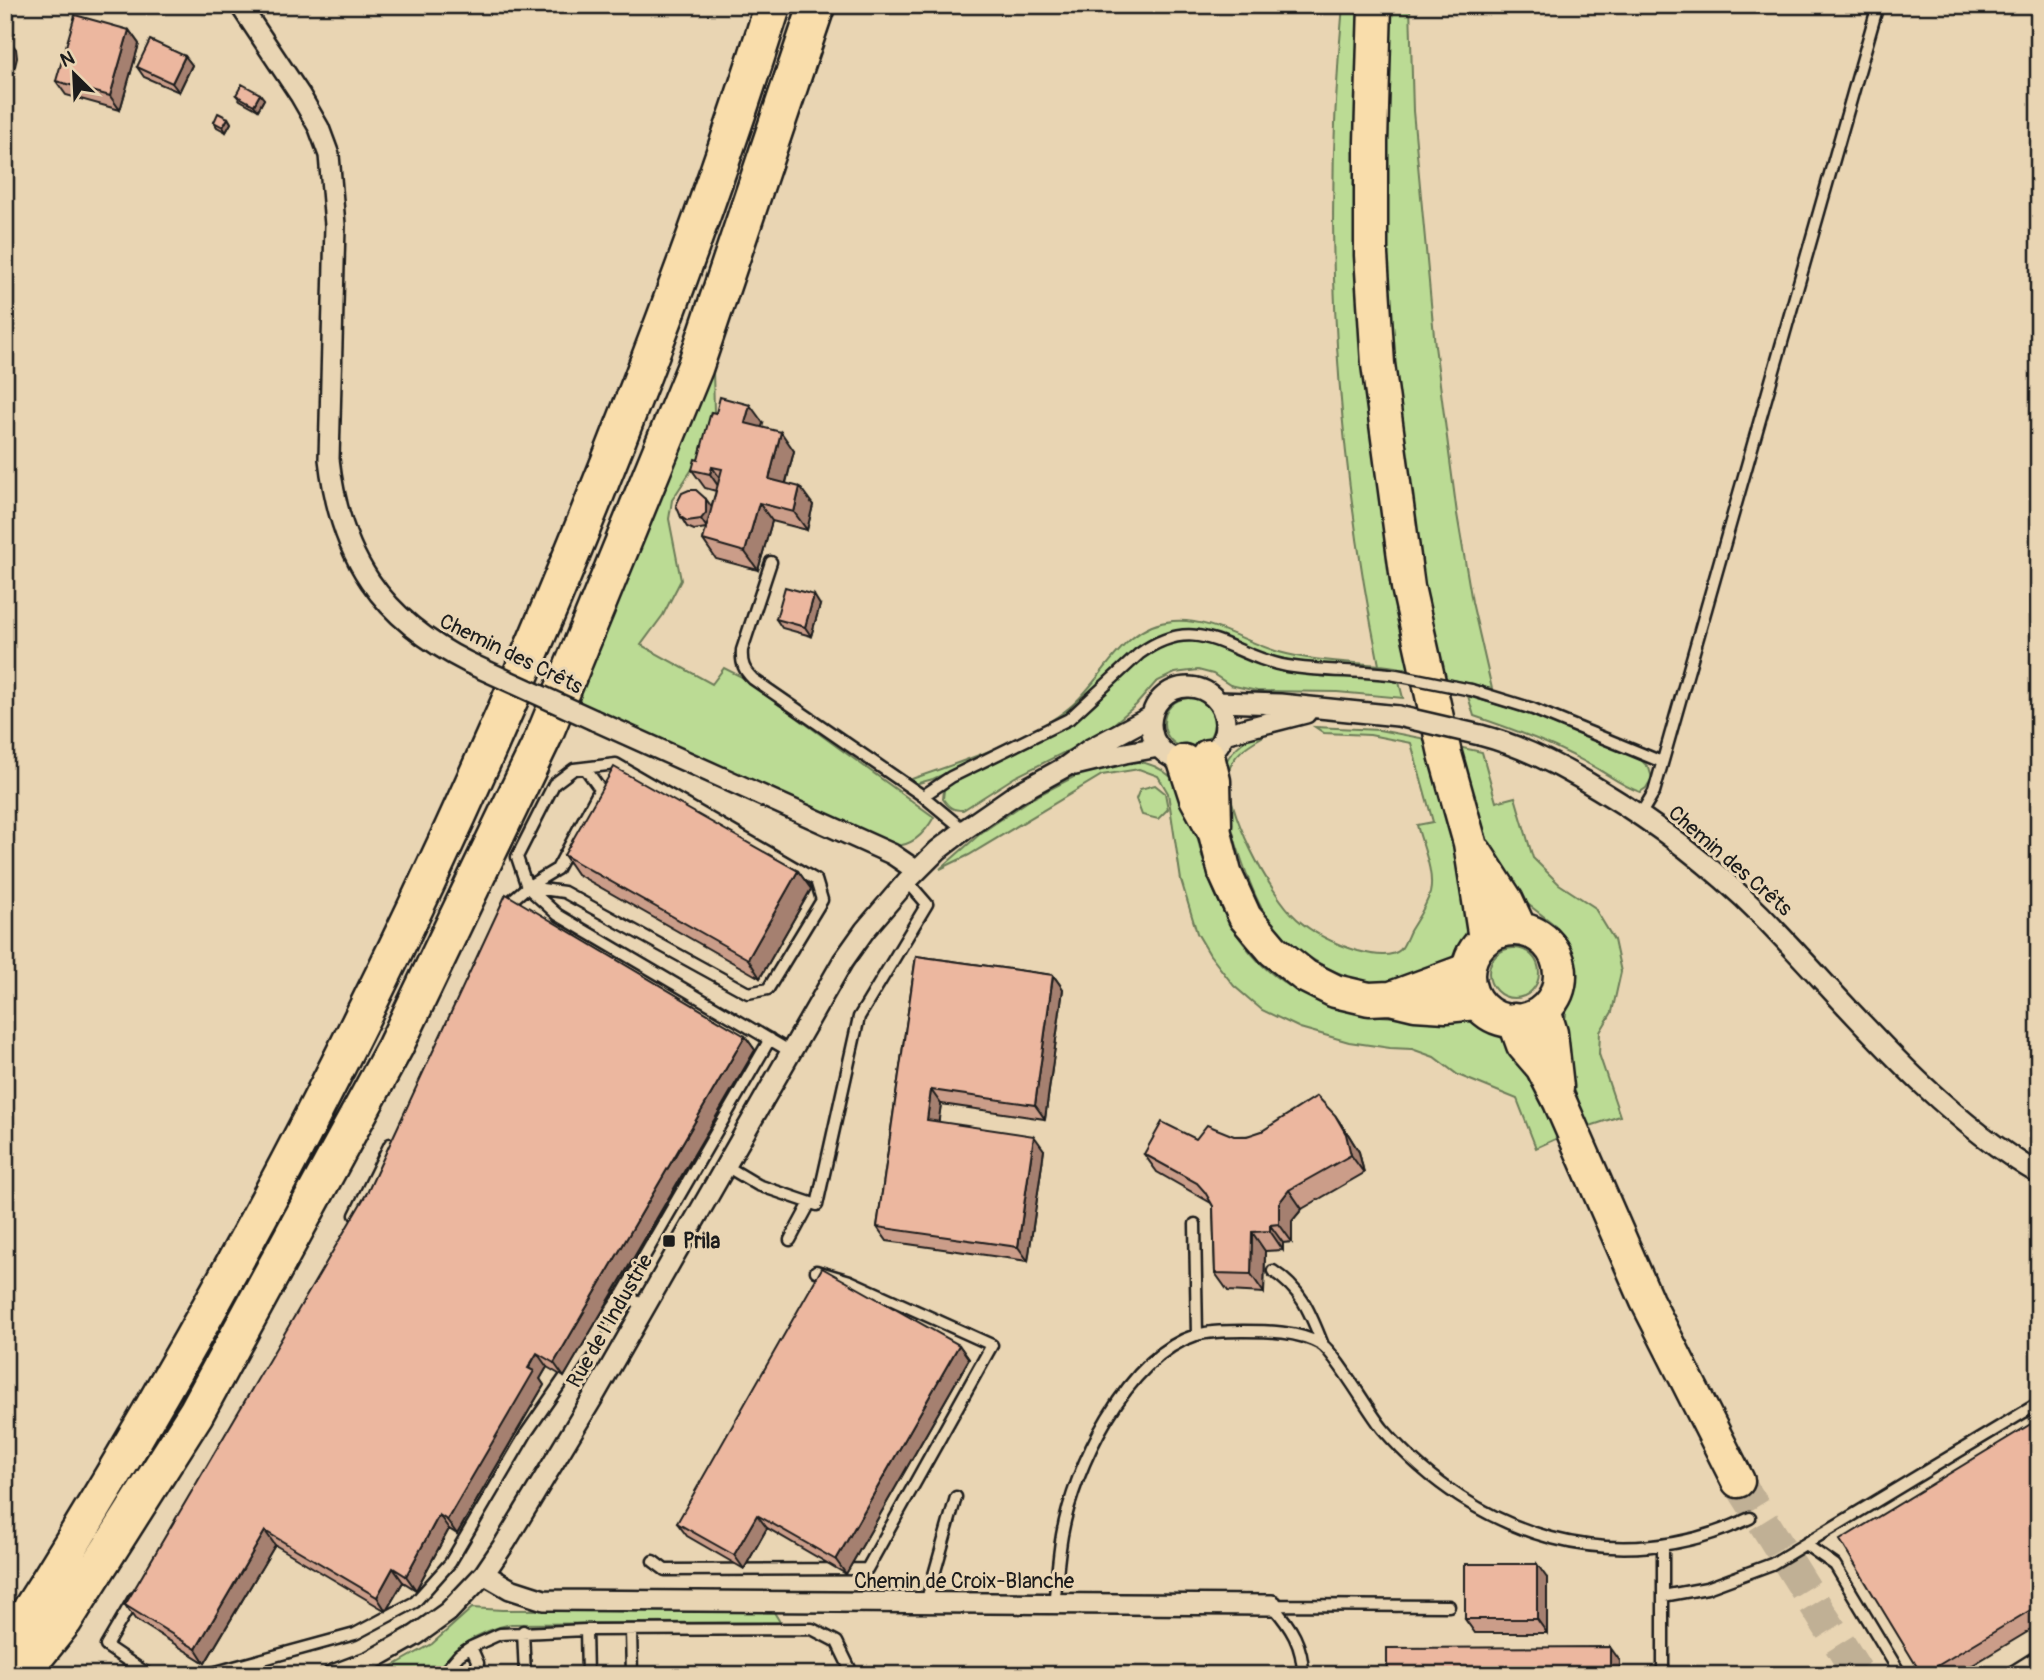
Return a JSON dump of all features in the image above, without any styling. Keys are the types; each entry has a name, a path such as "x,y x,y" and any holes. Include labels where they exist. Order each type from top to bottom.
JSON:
{"highway":[{"path":"17,1665 134,1439 238,1255 377,985 505,713 626,420 694,240 773,5"},
{"path":"17,1665 196,1382 380,1035 511,764 676,364 799,5"},
{"path":"17,1665 64,1621 197,1413 395,1047 544,736 695,367 817,5"},
{"path":"1375,5 1371,256 1379,376 1408,587 1446,754 1470,843 1486,939"},
{"path":"1194,750 1214,781 1215,833 1225,873 1245,917 1273,950 1305,976 1335,991 1369,999 1390,999 1415,1004 1446,1006 1476,1003"},
{"path":"1470,843 1507,901 1520,929"},
{"path":"1520,929 1535,932 1549,942 1557,956 1562,974 1560,990 1555,1000 1530,1017 1514,1020 1493,1016 1476,1003 1467,970 1476,948 1486,939 1507,930 1520,929"},
{"path":"1390,999 1467,970"},
{"path":"1544,1010 1551,1034 1560,1102"},
{"path":"1514,1020 1523,1045 1542,1068 1560,1102 1647,1301 1738,1481"}],"street":[{"name":"Chemin des Crêts","path":"240,5 300,95 330,155 335,225 329,459 342,526 357,562 380,597 394,613 428,640 469,663 892,854 912,876 964,830 1016,794 1065,767 1090,749 1152,716 1160,700 1180,688 1200,689 1218,702 1269,703 1398,716 1480,735 1528,751 1560,767 1640,815 1675,840 1757,912 1913,1075 1970,1126 2039,1174"},
{"path":"1152,716 1152,733 1194,750 1225,718 1218,702"},
{"name":"Chemin des Crêts","path":"1065,767 1125,753 1194,750 1321,710"},
{"name":"Rue de l'Industrie","path":"336,1674 381,1656 416,1635 448,1612 484,1574 645,1307 853,946 912,876"},
{"name":"Chemin de Croix-Blanche","path":"484,1574 510,1589 544,1600 1272,1605"}],"lane":[{"path":"1640,815 1654,792 1878,5"},
{"path":"771,562 742,650 744,670 753,679 922,796 964,830"},
{"path":"922,796 951,777 1069,719 1139,654 1150,646 1176,637 1205,636 1282,665 1396,675 1471,690 1532,709 1662,762"},
{"path":"527,887 564,892 748,993 768,989 822,900 816,880 616,764 575,769 554,783 517,857 527,887 558,915 791,1052"},
{"path":"505,913 511,901 527,887 557,869 600,789 585,768"},
{"path":"726,1166 758,1185 817,1205 859,1017 926,904 912,876"},
{"path":"205,1675 355,1634 415,1602 450,1563 527,1432 623,1293 770,1039"},
{"path":"347,1230 396,1133"},
{"path":"790,1240 810,1203"},
{"path":"1195,1224 1197,1335"},
{"path":"653,1561 665,1570 867,1569 992,1345 850,1281 816,1271"},
{"path":"1273,1271 1297,1290 1323,1345 1380,1426 1404,1452 1457,1496 1499,1520 1534,1534 1569,1543 1607,1547 1663,1546 1690,1541 1750,1518"},
{"path":"623,1293 645,1307"},
{"path":"1054,1604 1062,1534 1074,1489 1092,1447 1129,1388 1147,1367 1179,1342 1218,1331 1271,1331 1297,1335 1323,1345"},
{"path":"1663,1596 1687,1593 1731,1581 1772,1564 2039,1402"},
{"path":"926,1603 956,1497"},
{"path":"1805,1544 1835,1564 1901,1675"},
{"path":"1663,1546 1663,1675"},
{"path":"139,1588 106,1646 149,1675"},
{"path":"1272,1605 1295,1635 1301,1651 1303,1675"},
{"name":"Chemin de Croix-Blanche","path":"1272,1605 1450,1606"},
{"path":"442,1675 459,1655 471,1647 500,1634 523,1631 812,1629 837,1642 853,1675"},
{"path":"586,1630 587,1675"},
{"path":"631,1630 632,1675"},
{"path":"523,1631 524,1675"},
{"path":"471,1647 478,1663 478,1675"},
{"path":"2007,1675 2039,1655"}],"green space":[{"path":"1343,5 1361,5 1415,671 1379,665 1364,583 1343,419 1334,253 1334,170"},
{"path":"1391,5 1410,5 1413,111 1435,346 1457,514 1472,602 1492,689 1441,677 1423,585 1393,365 1387,259 1385,161"},
{"path":"718,342 713,369 714,412 710,428 698,460 672,500 669,519 681,580 663,615 641,645 712,684 724,668 740,676 934,817 922,833 906,844 892,846 565,694"},
{"path":"1173,621 1201,623 1291,655 1379,665 1318,665 1294,662 1210,634 1181,631 1165,634 1137,649 1080,705 1052,724 933,779 915,784 906,781 992,750 1054,719 1082,695 1127,642 1155,625"},
{"path":"1189,639 1212,642 1273,668 1300,673 1367,675 1399,682 1403,698 1337,692 1257,691 1230,685 1213,674 1198,670 1175,673 1156,682 1136,705 1103,733 1015,777 963,810 947,805 943,799 944,790 951,783 1072,722 1150,652 1167,644"},
{"path":"1468,696 1526,713 1624,752 1641,760 1649,768 1652,778 1640,792 1633,789 1560,749 1474,716"},
{"path":"1189,698 1207,705 1214,723 1207,741 1189,748 1171,741 1164,723 1171,705"},
{"path":"1315,727 1379,730 1431,740 1470,915 1460,948 1442,964 1394,984 1356,979 1336,972 1300,951 1272,923 1261,907 1249,882 1232,831 1223,783 1223,769 1229,757 1237,747 1259,732 1262,737 1246,747 1231,765 1229,787 1233,806 1251,850 1274,891 1297,919 1333,942 1358,951 1391,954 1403,946 1430,893 1429,868 1417,825 1433,822 1411,743 1370,735 1324,733"},
{"path":"1458,747 1482,752 1496,802 1515,797 1533,858 1559,884 1594,907 1614,940 1621,972 1612,1012 1600,1032 1599,1054 1620,1116 1587,1127 1570,1077 1563,1033 1567,1007 1577,981 1572,951 1556,926 1516,895 1489,845"},
{"path":"1123,760 1156,767 1179,786 1189,805 1214,892 1230,924 1262,965 1288,985 1331,1006 1378,1016 1457,1019 1485,1027 1513,1048 1529,1067 1560,1137 1536,1148 1517,1099 1458,1075 1434,1057 1412,1049 1349,1042 1300,1028 1262,1010 1234,986 1197,933 1181,880 1168,793 1158,776 1139,769 1102,775 969,855 940,869 981,833 1031,799 1087,770"},
{"path":"1155,785 1165,793 1168,809 1158,819 1142,815 1136,799 1140,789"},
{"path":"1514,948 1532,955 1539,973 1532,991 1514,998 1496,991 1489,973 1496,955"},
{"path":"472,1608 772,1609 780,1622 511,1624 498,1627 467,1642 432,1675 377,1675 432,1644"}],"building":[{"path":"75,15 129,30 110,96 56,81"},
{"path":"5,34 11,48 5,60"},
{"path":"150,40 185,56 172,83 137,67"},
{"path":"242,84 260,94 254,105 236,95"},
{"path":"218,113 228,118 223,127 214,122"},
{"path":"720,397 750,405 745,423 781,432 769,479 800,487 794,512 759,503 745,552 703,540 722,469 712,467 710,474 692,470 695,459 698,460 711,412 716,413"},
{"path":"696,490 706,499 706,513 701,519 687,521 681,517 676,505 682,493"},
{"path":"785,587 814,595 805,627 776,619"},
{"path":"614,767 798,871 748,959 564,855"},
{"path":"506,894 745,1036 554,1363 537,1353 528,1368 534,1371 447,1520 439,1515 406,1576 393,1568 377,1597 265,1531 196,1649 125,1605 368,1191"},
{"path":"916,956 1053,975 1035,1105 931,1090 927,1120 1034,1136 1018,1247 877,1227"},
{"path":"1317,1096 1335,1115 1346,1134 1351,1155 1289,1190 1279,1203 1279,1224 1270,1225 1270,1231 1252,1232 1251,1274 1215,1273 1213,1206 1205,1192 1197,1183 1144,1154 1162,1122 1196,1139 1207,1125 1234,1136 1247,1136 1262,1131"},
{"path":"822,1268 959,1345 836,1560 757,1515 734,1555 677,1523"},
{"path":"2039,1419 2039,1605 1922,1675 1840,1540"},
{"path":"1465,1564 1537,1564 1537,1619 1465,1619"},
{"path":"1610,1647 1610,1675 1387,1675 1387,1648"}],"tunnel":[{"path":"1738,1481 1859,1675"}],"place":[{"name":"Prila","path":"669,1241"}]}
